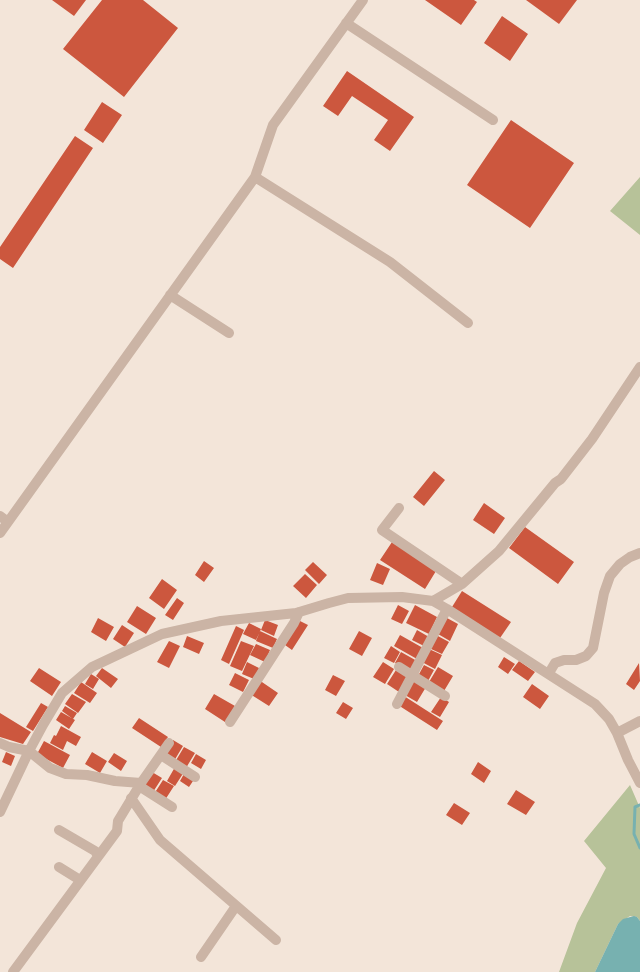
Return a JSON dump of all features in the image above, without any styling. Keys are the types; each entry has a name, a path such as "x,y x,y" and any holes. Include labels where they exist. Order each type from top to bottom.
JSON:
{"street":[{"path":"0,533 4,519 170,295 255,177 274,125 363,0"},
{"path":"346,23 493,120"},
{"path":"255,177 390,262 468,323"},
{"path":"170,295 229,333"},
{"path":"433,601 462,584 499,551 555,483 561,479 592,439 640,367"},
{"path":"399,508 382,530 462,584"},
{"path":"549,673 555,663 564,660 576,660 586,656 593,648 604,593 610,576 620,564 630,557 640,553"},
{"path":"1,806 43,725 62,693 92,667 162,634 221,621 299,612 348,598 402,597 433,601 549,673 595,704 610,719 640,783"},
{"path":"397,704 447,609"},
{"path":"230,722 294,623 299,612"},
{"path":"400,667 445,696"},
{"path":"617,733 640,721"},
{"path":"13,972 117,831 118,821 131,798 169,742"},
{"path":"0,743 8,748 29,751 50,768 66,774 87,775 140,785 172,807"},
{"path":"161,754 195,777"},
{"path":"131,798 160,840 276,940"},
{"path":"59,830 95,851 98,856"},
{"path":"59,867 80,880"},
{"path":"201,957 236,906"}],"green space":[{"path":"640,177 640,235 610,211"},
{"path":"630,785 640,808 640,921 637,917 630,916 618,924 595,972 559,972 577,923 606,868 584,841"}],"water":[{"path":"634,916 640,921 640,972 595,972 618,924 623,919"}],"building":[{"path":"52,0 86,0 74,16"},
{"path":"102,0 143,0 178,28 124,97 63,49"},
{"path":"425,0 474,0 477,2 461,25"},
{"path":"526,0 577,0 559,24"},
{"path":"502,16 528,34 510,61 484,43"},
{"path":"347,71 414,117 390,151 374,140 388,120 352,96 338,116 323,106"},
{"path":"102,102 122,115 103,143 84,130"},
{"path":"511,120 574,163 530,228 467,185"},
{"path":"75,136 93,148 13,268 0,259 0,247"},
{"path":"434,471 445,480 424,506 413,497"},
{"path":"484,503 505,518 494,534 473,520"},
{"path":"525,527 574,562 558,584 509,548"},
{"path":"392,542 436,571 425,589 380,560"},
{"path":"204,561 214,568 204,582 195,575"},
{"path":"313,562 327,575 319,584 305,570"},
{"path":"377,563 390,569 383,585 370,580"},
{"path":"305,574 317,585 306,598 293,586"},
{"path":"162,579 177,590 164,609 149,598"},
{"path":"462,591 511,622 500,638 452,607"},
{"path":"177,598 184,603 173,620 165,615"},
{"path":"398,605 409,611 402,624 391,619"},
{"path":"415,605 437,617 429,634 406,623"},
{"path":"137,606 156,618 146,634 127,622"},
{"path":"98,618 114,627 106,641 91,632"},
{"path":"447,618 458,624 450,641 438,634"},
{"path":"265,620 278,625 274,636 261,630"},
{"path":"300,621 308,625 292,650 285,645"},
{"path":"249,623 261,629 256,640 243,634"},
{"path":"122,625 134,633 125,647 113,639"},
{"path":"236,626 244,630 229,664 221,660"},
{"path":"417,630 429,637 424,646 412,640"},
{"path":"260,631 277,639 273,648 256,641"},
{"path":"359,631 372,638 362,656 349,649"},
{"path":"400,635 423,648 417,659 394,646"},
{"path":"436,635 449,642 442,654 429,648"},
{"path":"187,636 204,643 199,654 183,647"},
{"path":"169,641 180,646 169,668 157,662"},
{"path":"241,641 254,646 242,671 230,666"},
{"path":"256,644 270,650 265,662 250,655"},
{"path":"391,646 400,652 394,663 384,658"},
{"path":"429,649 442,655 435,669 422,662"},
{"path":"401,652 417,661 411,672 395,663"},
{"path":"504,657 515,664 508,674 498,667"},
{"path":"519,661 535,672 528,681 512,670"},
{"path":"247,662 259,668 254,679 242,674"},
{"path":"383,662 394,669 385,684 373,677"},
{"path":"639,663 640,681 634,690 626,684"},
{"path":"424,665 434,670 428,681 418,676"},
{"path":"438,667 453,676 444,691 429,682"},
{"path":"39,668 61,682 52,696 30,681"},
{"path":"102,668 118,679 111,688 96,676"},
{"path":"396,670 408,678 399,692 387,684"},
{"path":"235,673 249,680 243,692 229,685"},
{"path":"91,674 99,679 93,689 85,684"},
{"path":"333,675 345,681 336,696 325,690"},
{"path":"259,680 278,693 269,706 250,694"},
{"path":"414,680 426,687 417,702 405,695"},
{"path":"81,682 97,693 90,703 74,693"},
{"path":"532,684 549,696 540,709 523,697"},
{"path":"72,694 86,702 78,713 65,704"},
{"path":"214,694 235,706 225,722 205,709"},
{"path":"404,696 443,721 437,730 398,705"},
{"path":"441,697 449,702 440,717 431,712"},
{"path":"343,702 353,708 346,719 336,713"},
{"path":"41,703 48,707 33,731 26,727"},
{"path":"65,706 77,713 73,719 62,711"},
{"path":"61,712 75,720 69,729 56,720"},
{"path":"0,713 31,732 23,744 0,737"},
{"path":"139,718 168,737 161,747 132,728"},
{"path":"61,726 81,737 76,746 67,741 63,750 50,743 54,735 56,736"},
{"path":"173,740 183,746 174,761 164,755"},
{"path":"44,741 70,755 63,768 37,754"},
{"path":"184,747 195,753 186,768 175,762"},
{"path":"6,752 15,756 11,766 2,762"},
{"path":"92,752 107,761 100,773 85,764"},
{"path":"114,753 127,761 121,771 108,762"},
{"path":"196,754 206,760 201,769 191,763"},
{"path":"478,762 491,771 484,783 471,774"},
{"path":"175,767 184,772 175,786 167,781"},
{"path":"152,772 162,778 153,792 144,786"},
{"path":"185,772 195,778 189,787 180,781"},
{"path":"163,780 174,786 165,800 154,794"},
{"path":"516,790 535,802 526,815 507,804"},
{"path":"454,803 470,813 462,825 446,815"}],"waterway":[{"path":"640,805 635,807 634,834 640,848"}]}
